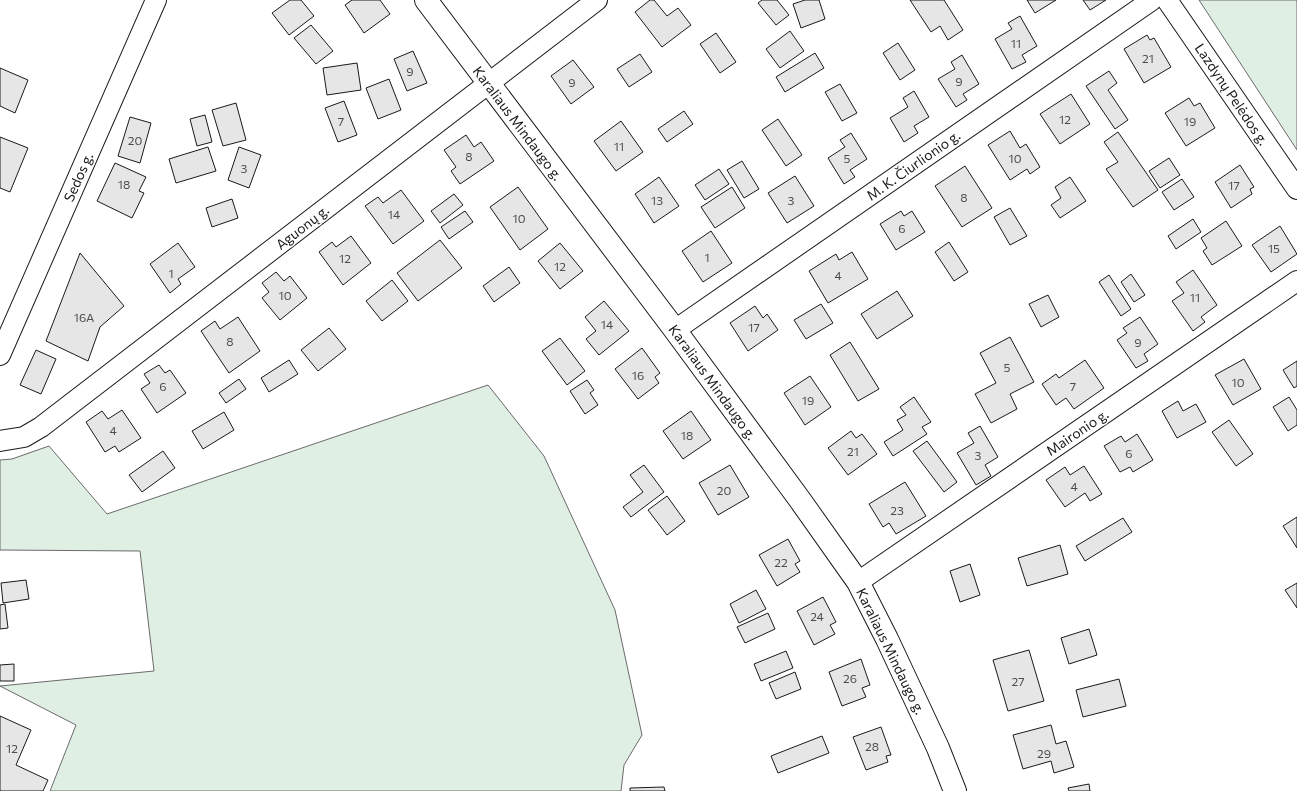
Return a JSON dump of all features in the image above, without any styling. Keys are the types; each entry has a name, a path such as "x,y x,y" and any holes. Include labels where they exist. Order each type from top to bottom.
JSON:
{"main road":[{"name":"Karaliaus Mindaugo g.","path":"426,0 674,330 800,500 858,582 938,748 955,791"}],"street":[{"name":"Sedos g.","path":"0,355 156,0"},
{"name":"Aguonų g.","path":"0,441 24,437 41,427 597,0"},
{"name":"M. K. Čiurlionio g.","path":"674,330 1152,0"},
{"name":"Lazdynų Pelėdos g.","path":"1167,0 1297,189"},
{"name":"Maironio g.","path":"858,582 1297,281"}],"green space":[{"path":"1199,0 1297,0 1297,150"},
{"path":"488,385 544,456 615,610 642,735 624,765 621,791 50,791 76,725 0,686 154,671 140,551 0,550 0,460 12,459 49,446 107,514"}],"building":[{"path":"290,0 301,0 314,16 289,35 272,13"},
{"path":"352,0 380,0 390,14 364,33 345,5"},
{"path":"650,0 654,0 667,16 678,8 691,25 662,47 635,12"},
{"path":"762,0 777,0 789,15 776,25 758,3"},
{"path":"805,0 819,0 825,19 801,28 793,4"},
{"path":"910,0 944,0 963,30 948,40 940,26 931,32"},
{"path":"1027,0 1056,0 1035,13"},
{"path":"1083,0 1106,0 1090,10"},
{"path":"1020,16 1037,46 1022,55 1026,62 1012,69 995,39 1012,29 1008,23"},
{"path":"311,25 333,51 316,64 294,38"},
{"path":"790,31 804,51 780,68 766,49"},
{"path":"716,33 736,62 720,73 700,44"},
{"path":"1147,35 1150,40 1154,38 1171,67 1144,83 1124,49"},
{"path":"898,43 915,70 900,80 883,53"},
{"path":"413,51 427,83 407,91 394,59"},
{"path":"815,53 824,68 785,92 776,77"},
{"path":"640,54 652,72 629,87 617,69"},
{"path":"962,55 979,84 963,94 967,100 956,107 938,79 955,69 951,62"},
{"path":"573,60 594,87 571,104 551,76"},
{"path":"357,63 361,90 327,95 323,68"},
{"path":"0,68 28,80 15,113 0,106"},
{"path":"1109,71 1117,83 1108,90 1128,120 1115,129 1086,86"},
{"path":"389,79 401,110 378,119 366,88"},
{"path":"840,84 857,113 842,121 825,92"},
{"path":"914,91 929,117 914,126 918,133 904,142 890,118 908,107 903,98"},
{"path":"1071,94 1090,124 1060,144 1040,114"},
{"path":"1189,98 1194,106 1200,103 1215,128 1186,146 1165,113"},
{"path":"344,101 357,135 338,142 325,108"},
{"path":"236,103 246,140 223,146 212,110"},
{"path":"684,111 693,124 667,142 658,129"},
{"path":"205,115 212,142 197,146 190,119"},
{"path":"130,117 151,123 140,163 118,156"},
{"path":"778,119 802,155 786,166 762,130"},
{"path":"621,121 643,152 616,171 594,141"},
{"path":"1010,131 1020,148 1026,144 1040,167 1030,174 1027,169 1010,180 988,145"},
{"path":"1118,132 1158,190 1133,207 1106,169 1118,162 1104,142"},
{"path":"851,133 867,159 850,170 855,177 844,184 828,158 845,147 840,140"},
{"path":"466,135 474,147 481,142 494,161 460,184 451,171 456,167 444,150"},
{"path":"0,137 28,148 10,192 0,188"},
{"path":"208,147 216,171 176,183 169,159"},
{"path":"239,147 261,155 249,188 228,180"},
{"path":"1169,158 1180,175 1160,188 1149,171"},
{"path":"742,161 759,189 744,198 727,170"},
{"path":"115,163 146,177 139,191 144,193 132,218 97,201"},
{"path":"1240,165 1254,187 1250,189 1252,194 1231,208 1215,182"},
{"path":"965,166 992,208 962,227 935,186"},
{"path":"719,169 729,184 705,200 695,185"},
{"path":"795,176 814,206 787,223 768,193"},
{"path":"659,177 679,206 654,223 635,194"},
{"path":"1070,177 1086,201 1060,218 1051,205 1061,198 1055,187"},
{"path":"1182,179 1194,197 1174,210 1162,192"},
{"path":"518,187 548,229 520,250 490,207"},
{"path":"732,187 745,208 715,228 701,207"},
{"path":"401,190 424,221 393,244 365,206 378,197 383,203"},
{"path":"454,194 463,205 440,223 431,211"},
{"path":"232,199 238,218 212,227 206,208"},
{"path":"1010,208 1027,236 1010,245 994,217"},
{"path":"465,211 473,222 449,239 441,227"},
{"path":"901,211 904,216 912,211 925,232 896,250 880,224"},
{"path":"1193,219 1201,232 1176,249 1168,236"},
{"path":"1226,221 1242,246 1212,265 1203,251 1207,248 1201,238"},
{"path":"1280,226 1297,254 1271,272 1252,245"},
{"path":"711,231 732,263 703,282 682,251"},
{"path":"351,236 371,263 343,285 319,252 332,242 336,247"},
{"path":"440,240 462,268 418,301 397,273"},
{"path":"949,242 968,272 954,281 935,252"},
{"path":"178,243 195,267 178,279 181,284 170,293 150,264"},
{"path":"560,243 583,271 560,289 538,261"},
{"path":"852,252 868,279 828,303 809,271 836,254 839,260"},
{"path":"80,253 124,306 100,327 88,361 46,341"},
{"path":"509,267 520,283 494,302 483,286"},
{"path":"1193,270 1217,305 1201,317 1205,322 1193,331 1172,301 1184,293 1176,282"},
{"path":"276,272 284,281 290,276 307,298 280,320 262,298 269,292 262,283"},
{"path":"1131,274 1145,295 1134,302 1121,282"},
{"path":"1109,275 1131,309 1121,316 1099,282"},
{"path":"392,280 408,301 382,321 366,301"},
{"path":"897,291 913,316 877,339 861,314"},
{"path":"1048,295 1059,317 1041,327 1029,304"},
{"path":"604,301 629,331 599,355 586,339 596,331 585,317"},
{"path":"821,304 833,323 806,339 794,320"},
{"path":"755,306 763,318 767,314 778,330 748,351 730,323"},
{"path":"238,317 260,351 229,373 201,331 215,321 220,329"},
{"path":"1140,317 1158,344 1144,354 1148,361 1136,368 1117,340 1127,333 1123,328"},
{"path":"329,328 346,349 318,371 301,350"},
{"path":"1010,337 1034,382 1010,394 1017,409 991,423 975,394 996,383 980,353"},
{"path":"560,338 585,371 567,385 542,351"},
{"path":"850,342 879,389 858,401 830,355"},
{"path":"642,348 660,373 655,377 659,383 638,399 615,369"},
{"path":"36,350 56,359 41,394 20,385"},
{"path":"1244,359 1261,389 1233,405 1215,375"},
{"path":"289,360 298,374 269,392 261,378"},
{"path":"1085,360 1104,388 1074,409 1066,398 1056,405 1042,384 1056,374 1059,378"},
{"path":"1297,361 1297,386 1294,388 1283,370"},
{"path":"159,365 165,373 170,370 186,393 157,413 141,389 150,383 144,374"},
{"path":"810,376 831,407 805,425 784,393"},
{"path":"239,379 246,389 226,403 219,393"},
{"path":"587,380 594,390 590,393 598,405 585,414 570,391"},
{"path":"914,397 931,422 922,427 927,434 893,456 884,442 903,430 897,420 906,415 900,407"},
{"path":"1289,397 1297,410 1297,425 1288,431 1273,407"},
{"path":"1178,401 1183,411 1196,404 1206,422 1177,438 1162,411"},
{"path":"122,410 141,438 119,452 115,446 105,452 86,422 102,411 108,419"},
{"path":"691,411 711,440 683,459 663,431"},
{"path":"224,412 234,430 203,449 192,431"},
{"path":"1229,420 1253,454 1236,466 1212,432"},
{"path":"980,426 998,457 985,465 991,476 976,485 957,453 974,443 968,433"},
{"path":"851,431 856,438 862,434 877,454 848,475 828,448"},
{"path":"1137,434 1153,460 1133,472 1130,467 1120,472 1104,446 1121,436 1125,442"},
{"path":"927,441 957,482 944,492 913,451"},
{"path":"163,451 175,468 142,492 129,475"},
{"path":"644,465 664,492 631,517 623,507 643,492 630,475"},
{"path":"730,465 749,497 718,515 699,483"},
{"path":"1084,466 1102,494 1090,501 1085,493 1065,507 1046,480 1065,467 1070,475"},
{"path":"905,482 926,516 896,534 889,523 883,527 869,504"},
{"path":"667,496 685,521 667,535 648,510"},
{"path":"1297,517 1297,548 1283,526"},
{"path":"1123,518 1132,532 1085,561 1076,546"},
{"path":"788,539 800,561 795,564 800,572 777,586 759,555"},
{"path":"1060,545 1068,574 1027,586 1018,558"},
{"path":"970,564 980,595 960,602 950,571"},
{"path":"26,580 29,599 3,603 1,583"},
{"path":"1297,583 1297,608 1285,590"},
{"path":"756,590 766,609 739,623 730,604"},
{"path":"823,597 836,622 830,625 835,634 814,645 797,611"},
{"path":"5,604 8,628 0,629 0,605"},
{"path":"768,613 775,629 745,643 737,627"},
{"path":"1089,629 1097,655 1069,664 1061,638"},
{"path":"1029,650 1044,701 1008,711 993,660"},
{"path":"786,651 793,668 761,681 754,664"},
{"path":"861,659 870,685 862,688 866,697 842,706 829,672"},
{"path":"14,664 14,681 0,681 0,665"},
{"path":"795,672 801,689 776,699 769,683"},
{"path":"1119,679 1126,706 1083,717 1076,690"},
{"path":"0,716 31,730 16,765 48,780 43,791 0,791"},
{"path":"1051,725 1056,744 1066,741 1074,767 1054,773 1051,761 1023,769 1013,735"},
{"path":"881,727 891,755 886,756 888,762 866,770 853,737"},
{"path":"822,736 829,753 778,773 771,756"},
{"path":"1089,784 1090,791 1069,791 1068,788"},
{"path":"664,787 665,791 630,791 630,788"}]}
